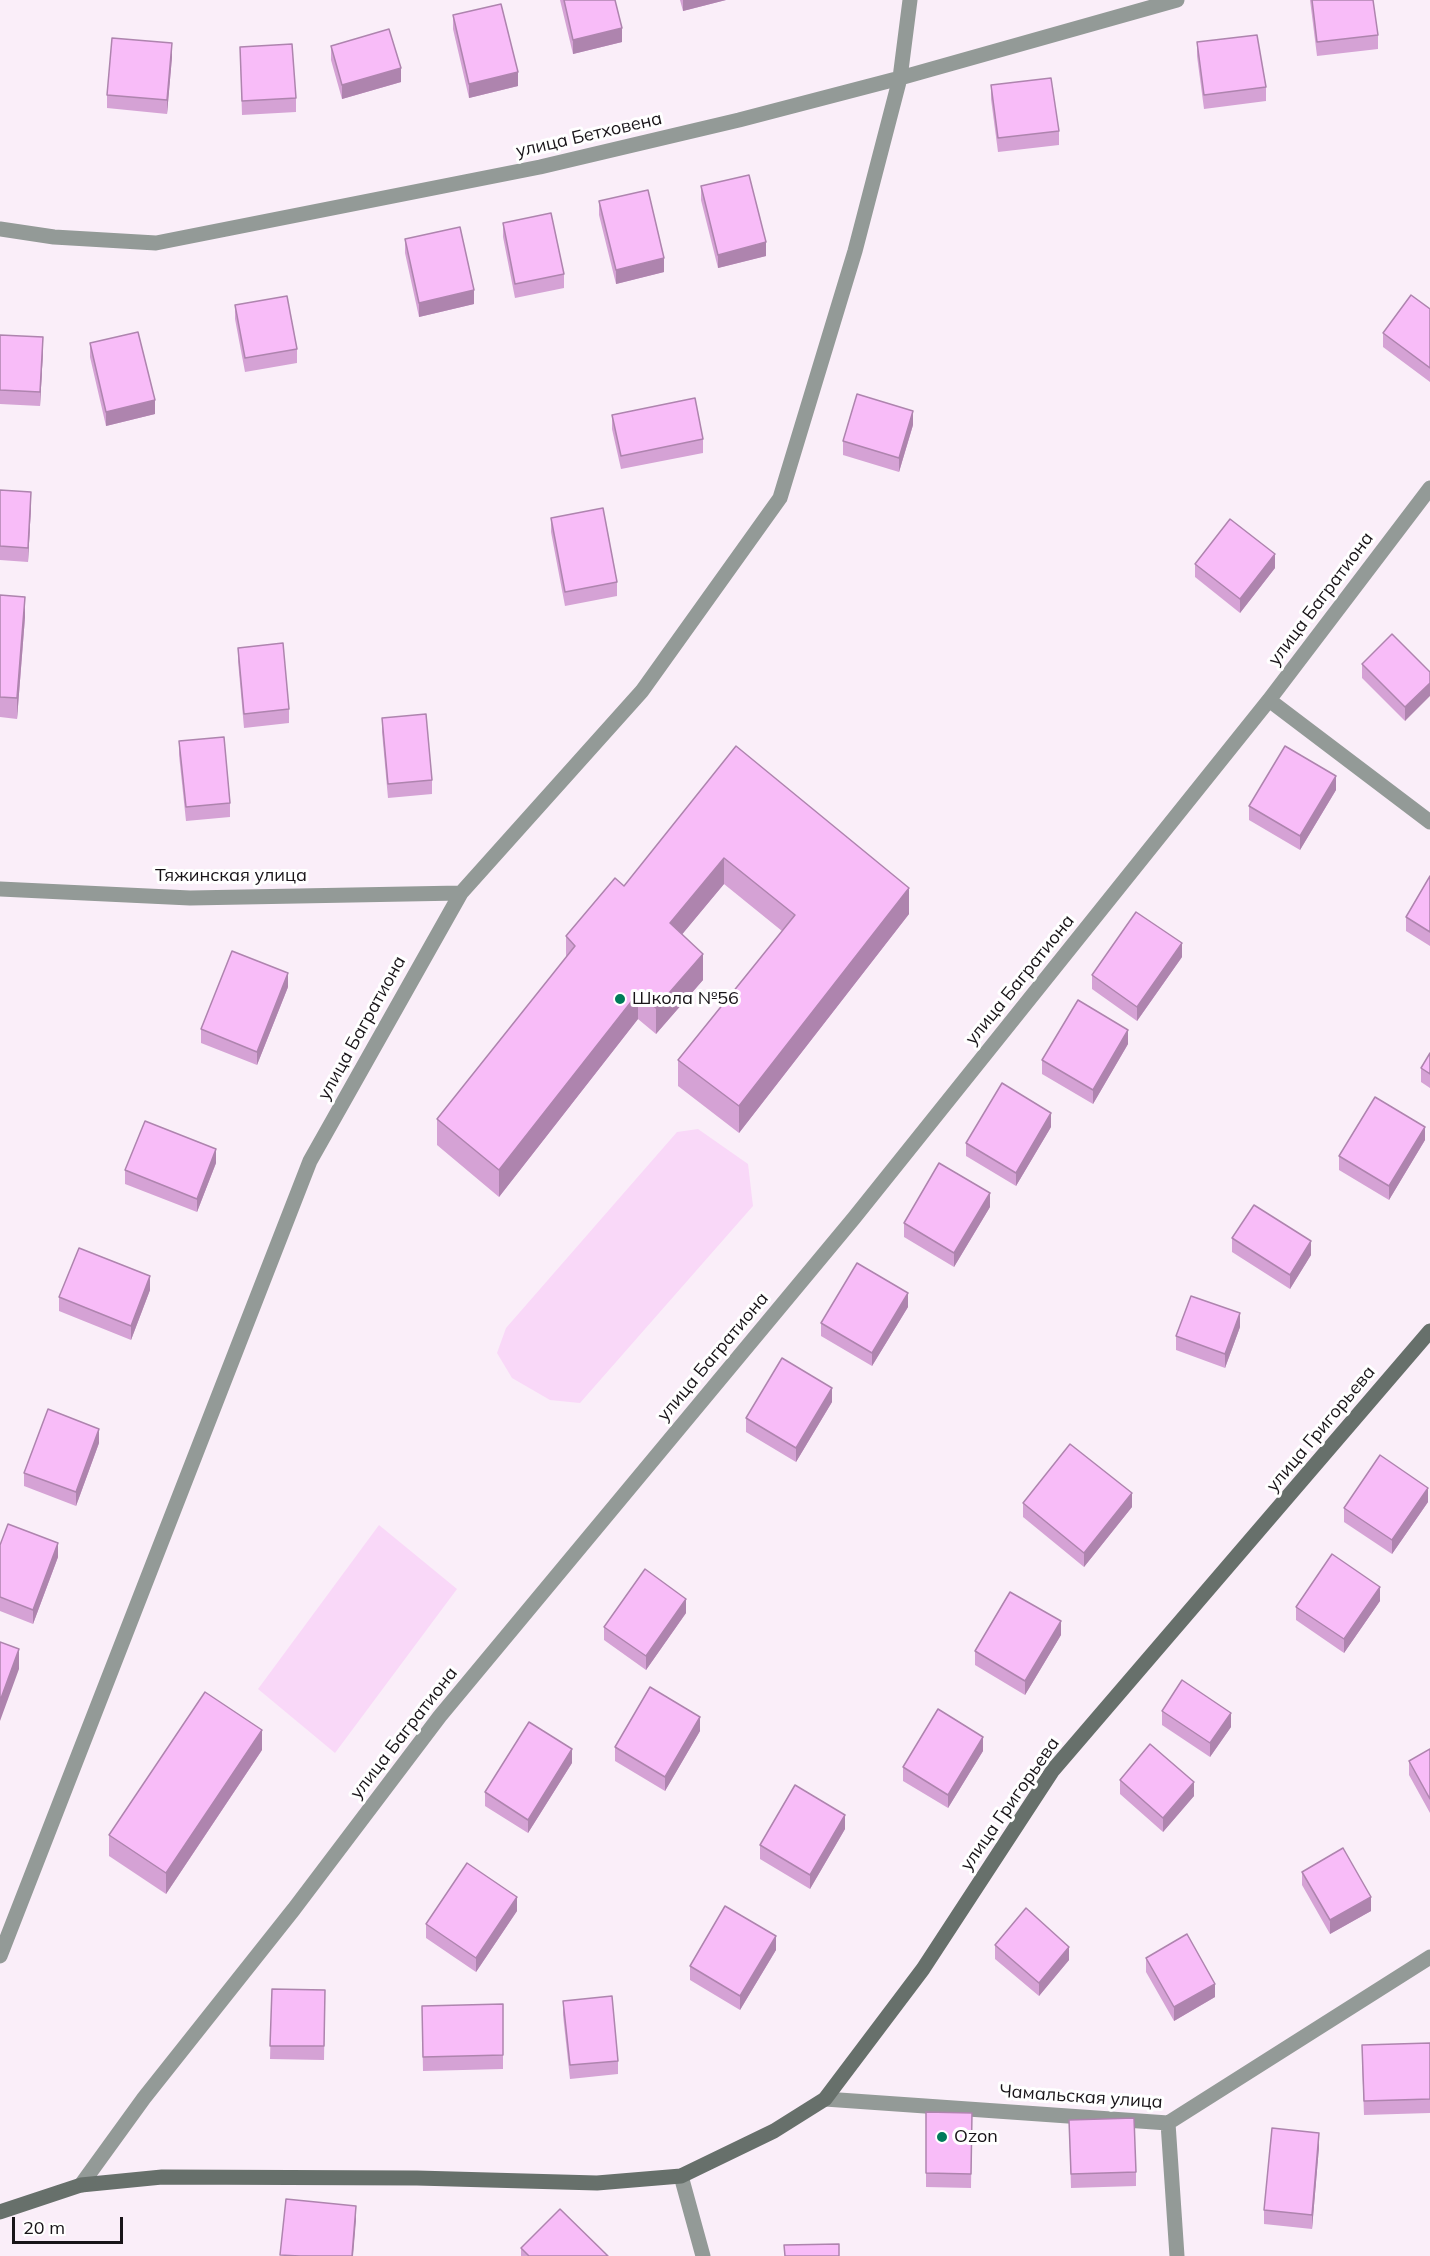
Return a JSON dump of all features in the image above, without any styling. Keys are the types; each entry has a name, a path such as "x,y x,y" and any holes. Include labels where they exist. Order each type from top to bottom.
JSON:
{"main road":[{"name":"улица Григорьева","path":"681,2176 774,2131 825,2099 923,1969 1053,1770 1430,1330"},
{"path":"0,2212 81,2185 162,2177 417,2178 597,2183 681,2176"}],"street":[{"name":"улица Багратиона","path":"0,1956 310,1161 462,893 642,691 780,498 855,251 900,78 910,0"},
{"name":"улица Бетховена","path":"0,229 54,237 156,243 540,167 739,120 900,78 1177,0"},
{"name":"улица Багратиона","path":"81,2185 144,2098 294,1909 440,1716 854,1218 1269,700 1430,488"},
{"path":"1269,700 1430,822"},
{"name":"Тяжинская улица","path":"0,889 190,898 462,893"},
{"name":"Чамальская улица","path":"825,2099 1168,2124 1430,1957"},
{"path":"1168,2124 1177,2256"},
{"path":"681,2176 703,2256"}],"shaded area":[{"path":"698,1129 748,1164 753,1206 580,1403 550,1400 512,1378 497,1353 506,1328 677,1132"},
{"path":"379,1525 457,1589 335,1753 258,1689"}],"building":[{"path":"564,0 615,0 622,28 573,40"},
{"path":"1312,0 1373,0 1378,35 1317,42"},
{"path":"501,4 518,72 469,84 453,15"},
{"path":"389,29 401,68 342,85 331,46"},
{"path":"1257,35 1266,87 1204,95 1197,42"},
{"path":"112,38 172,43 167,100 107,95"},
{"path":"292,44 296,98 242,101 240,47"},
{"path":"1051,78 1059,131 998,138 991,85"},
{"path":"749,175 766,242 718,255 701,186"},
{"path":"648,190 664,258 616,270 599,201"},
{"path":"551,213 564,274 515,284 503,223"},
{"path":"460,227 474,290 419,303 405,239"},
{"path":"1411,295 1430,309 1430,368 1383,333"},
{"path":"287,296 297,349 245,358 235,305"},
{"path":"138,332 155,400 106,412 90,343"},
{"path":"0,335 43,337 40,392 0,390"},
{"path":"857,394 913,411 899,458 843,441"},
{"path":"695,398 703,439 621,456 612,415"},
{"path":"0,490 31,492 28,548 0,546"},
{"path":"603,508 617,582 565,592 551,518"},
{"path":"1230,519 1275,554 1240,599 1195,564"},
{"path":"0,595 25,597 17,698 0,697"},
{"path":"1392,634 1430,672 1430,683 1405,707 1362,664"},
{"path":"283,643 289,709 244,714 238,648"},
{"path":"426,714 432,780 388,784 382,718"},
{"path":"224,737 230,803 186,807 179,741"},
{"name":"Школа №56","path":"736,746 909,888 739,1106 678,1060 795,915 724,858 670,923 703,954 656,1008 638,993 499,1170 437,1119 575,946 566,936 615,878 624,886"},
{"path":"1285,746 1336,776 1300,836 1249,806"},
{"path":"1430,876 1430,932 1406,917"},
{"path":"1136,912 1182,943 1137,1007 1092,975"},
{"path":"232,951 288,973 257,1052 201,1029"},
{"path":"1078,1000 1128,1030 1093,1090 1042,1060"},
{"path":"1430,1053 1430,1074 1421,1068"},
{"path":"1002,1083 1051,1113 1016,1173 966,1143"},
{"path":"1375,1097 1425,1127 1389,1186 1339,1156"},
{"path":"145,1121 216,1149 197,1199 125,1170"},
{"path":"939,1163 990,1193 954,1253 904,1223"},
{"path":"1254,1205 1311,1241 1290,1275 1232,1238"},
{"path":"79,1248 150,1276 131,1326 59,1297"},
{"path":"857,1263 908,1293 872,1353 821,1323"},
{"path":"1191,1296 1240,1313 1225,1354 1176,1336"},
{"path":"782,1358 832,1388 796,1448 746,1418"},
{"path":"48,1409 99,1429 76,1492 24,1473"},
{"path":"1070,1444 1132,1493 1084,1553 1023,1503"},
{"path":"1380,1455 1428,1488 1392,1540 1344,1508"},
{"path":"8,1524 58,1543 33,1610 0,1597 0,1545"},
{"path":"1332,1554 1380,1587 1344,1639 1296,1607"},
{"path":"645,1569 686,1599 646,1656 604,1627"},
{"path":"1010,1592 1061,1621 1025,1681 975,1651"},
{"path":"0,1642 19,1649 0,1701"},
{"path":"1182,1680 1231,1713 1210,1743 1162,1711"},
{"path":"650,1687 700,1717 665,1777 615,1747"},
{"path":"205,1692 262,1730 166,1873 109,1835"},
{"path":"938,1709 983,1737 948,1795 903,1767"},
{"path":"529,1722 572,1749 528,1820 485,1792"},
{"path":"1150,1744 1194,1782 1163,1818 1120,1780"},
{"path":"1430,1749 1430,1799 1409,1761"},
{"path":"795,1785 845,1815 810,1875 760,1845"},
{"path":"1343,1848 1371,1897 1330,1920 1302,1872"},
{"path":"467,1863 517,1897 476,1958 426,1924"},
{"path":"725,1906 776,1936 740,1996 690,1966"},
{"path":"1026,1908 1069,1947 1039,1983 995,1945"},
{"path":"1187,1934 1215,1984 1174,2007 1146,1958"},
{"path":"272,1989 325,1990 324,2046 270,2046"},
{"path":"612,1996 618,2061 570,2065 563,2001"},
{"path":"503,2004 503,2055 423,2057 422,2006"},
{"path":"1430,2043 1430,2099 1364,2101 1362,2045"},
{"path":"926,2112 972,2113 971,2174 926,2173"},
{"path":"1134,2118 1136,2172 1071,2174 1069,2120"},
{"path":"1272,2128 1319,2133 1312,2215 1264,2210"},
{"path":"286,2199 356,2206 352,2256 280,2255"},
{"path":"560,2209 608,2256 529,2256 521,2248"},
{"path":"839,2244 839,2256 785,2256 784,2245"}],"place":[{"name":"Школа №56","path":"620,999"},
{"name":"Ozon","path":"942,2137"}]}
